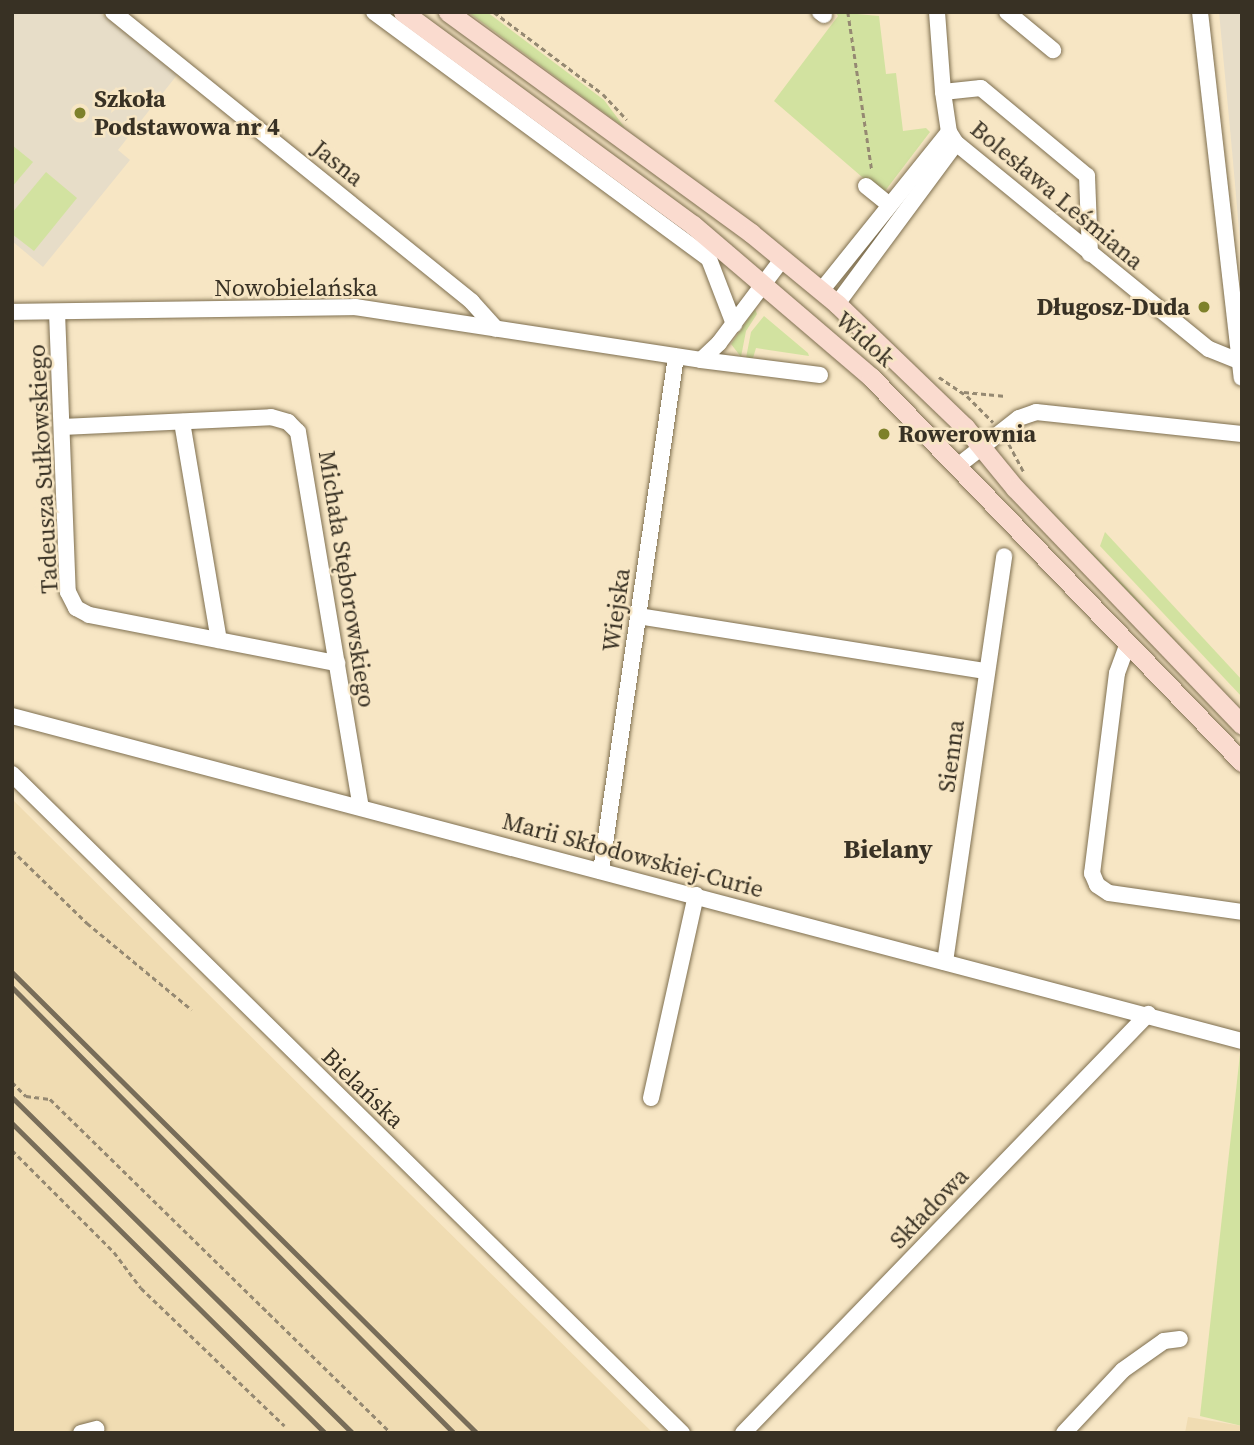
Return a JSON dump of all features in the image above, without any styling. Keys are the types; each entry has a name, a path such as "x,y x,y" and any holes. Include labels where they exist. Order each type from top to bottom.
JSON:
{"main road":[{"name":"Widok","path":"403,12 662,201 872,377 1242,762"},
{"name":"Widok","path":"448,12 782,258 837,304 981,446 1242,725"}],"street":[{"name":"Jasna","path":"113,12 472,302 496,329"},
{"path":"374,12 709,259 734,324"},
{"path":"837,304 952,137 943,92 937,12"},
{"path":"1007,12 1053,50"},
{"path":"1199,12 1238,284 1242,378"},
{"path":"943,92 981,88 1087,176 1090,254"},
{"path":"821,291 877,194 952,137"},
{"name":"Bolesława Leśmiana","path":"952,137 1090,254 1209,349 1241,362"},
{"path":"701,360 734,324 782,258"},
{"name":"Nowobielańska","path":"12,312 355,307 701,360 820,375"},
{"name":"Tadeusza Sułkowskiego","path":"57,312 68,592 76,608 89,615 337,663"},
{"name":"Wiejska","path":"601,871 676,356"},
{"path":"959,465 1019,418 1045,412 1242,435"},
{"name":"Michała Stęborowskiego","path":"62,427 271,417 288,422 298,432 361,807"},
{"path":"182,422 219,640"},
{"name":"Sienna","path":"945,962 1004,556"},
{"path":"638,616 986,671"},
{"path":"1128,643 1117,673 1092,873 1097,885 1109,893 1242,912"},
{"name":"Marii Skłodowskiej-Curie","path":"12,716 1242,1041"},
{"name":"Bielańska","path":"12,774 682,1433"},
{"path":"651,1098 696,895"},
{"name":"Składowa","path":"743,1433 1148,1014"},
{"path":"1064,1433 1124,1370 1164,1341 1180,1339"}],"path":[{"path":"848,12 877,194"},
{"path":"962,392 1006,396"},
{"path":"1008,443 1022,467"},
{"path":"12,850 87,923 192,1010"},
{"path":"12,1082 26,1096 50,1098 391,1433"},
{"path":"12,1150 114,1252 141,1288 285,1426"}],"shaded area":[{"name":"Szkoła Podstawowa nr 4","path":"12,12 99,12 177,75 118,150 130,160 43,267 12,241"},
{"path":"1219,12 1242,12 1242,265 1233,161"},
{"path":"12,799 350,1135 653,1433 12,1433"},
{"path":"1188,1417 1242,1426 1242,1433 1185,1433"}],"green space":[{"path":"468,12 487,12 604,100 625,128"},
{"path":"835,12 879,16 886,74 896,73 903,131 926,128 930,132 885,191 869,183 774,101 838,16"},
{"path":"12,145 33,162 12,187"},
{"path":"46,172 77,198 34,251 12,234 12,213"},
{"path":"755,309 757,314 746,331 741,357 731,344"},
{"path":"764,316 809,356 756,348 753,358 746,358 751,332"},
{"path":"1033,493 1127,588 1242,713"},
{"path":"1105,532 1242,680 1242,697 1100,546"},
{"path":"1242,1054 1242,1426 1200,1416"}],"railway":[{"path":"12,972 477,1433"},
{"path":"12,987 454,1433"},
{"path":"12,1097 353,1433"},
{"path":"12,1123 325,1433"}],"place":[{"name":"Szkoła Podstawowa nr 4","path":"80,113"},
{"name":"Długosz-Duda","path":"1204,307"},
{"name":"Rowerownia","path":"884,434"}],"district":[{"name":"Bielany","path":"888,850"}]}
